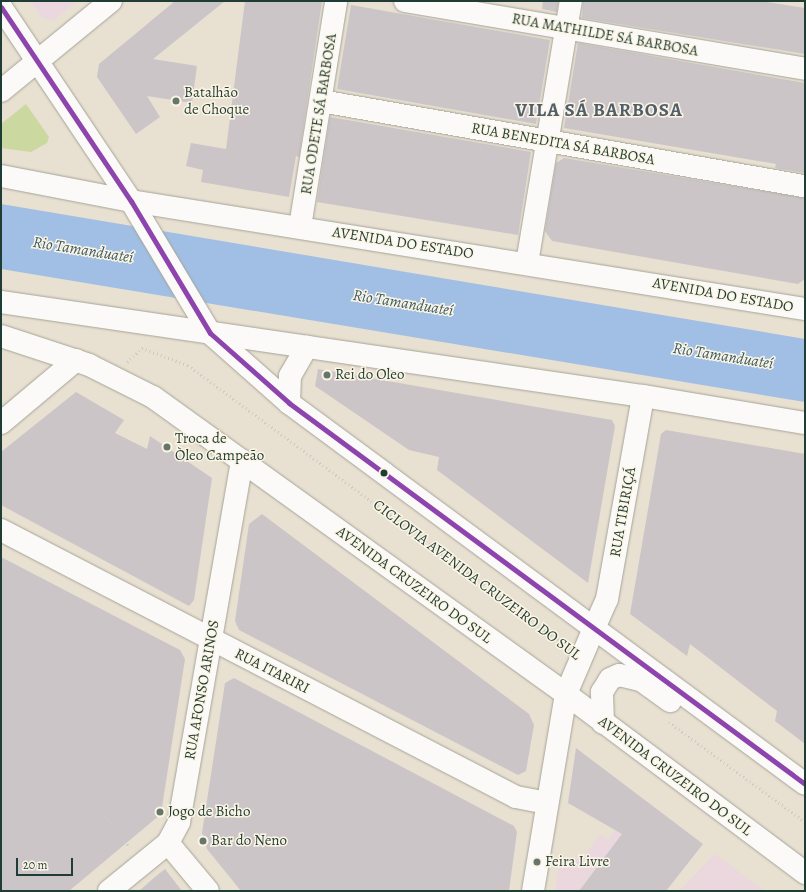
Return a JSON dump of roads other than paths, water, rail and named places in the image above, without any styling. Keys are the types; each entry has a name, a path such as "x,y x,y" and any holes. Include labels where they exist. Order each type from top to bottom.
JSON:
{"main road":[{"path":"1,91 110,1"},
{"name":"RUA ODETE SÁ BARBOSA","path":"300,227 336,1"},
{"name":"RUA MATHILDE SÁ BARBOSA","path":"405,1 805,69"},
{"path":"527,263 571,1"},
{"path":"1,7 131,201 210,333 289,404 595,626 805,784"},
{"name":"RUA BENEDITA SÁ BARBOSA","path":"321,101 805,186"},
{"name":"AVENIDA DO ESTADO","path":"1,176 131,201 802,306"},
{"path":"1,302 643,396 805,423"},
{"name":"AVENIDA CRUZEIRO DO SUL","path":"1,336 76,360 134,385 242,460 566,694 805,873"},
{"path":"289,404 292,372 307,346"},
{"path":"1,423 76,360"},
{"name":"RUA TIBIRIÇÁ","path":"533,891 546,803 566,694 607,599 643,396"},
{"name":"RUA AFONSO ARINOS","path":"109,891 168,843 179,822 242,460"},
{"name":"RUA ITARIRI","path":"1,530 516,798 546,803"},
{"path":"603,723 600,700 605,684 610,678 628,676 641,680 741,751 763,752"},
{"path":"168,843 208,891"}],"water":[{"name":"Rio Tamanduateí","path":"1,204 805,339 805,402 1,269"}],"place":[{"name":"Batalhão de Choque","path":"176,101"},
{"name":"Rei do Oleo","path":"327,375"},
{"name":"Troca de Òleo Campeão","path":"167,447"},
{"name":"Jogo de Bicho","path":"160,812"},
{"name":"Bar do Neno","path":"203,841"},
{"name":"Feira Livre","path":"537,862"}],"district":[{"name":"VILA SÁ BARBOSA","path":"599,111"}]}
